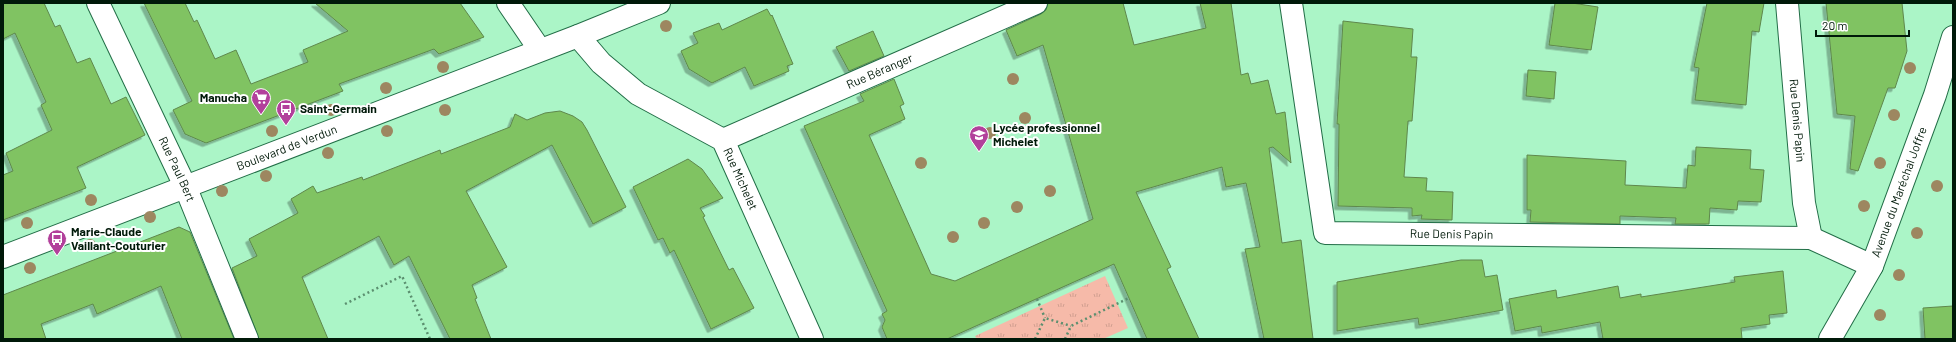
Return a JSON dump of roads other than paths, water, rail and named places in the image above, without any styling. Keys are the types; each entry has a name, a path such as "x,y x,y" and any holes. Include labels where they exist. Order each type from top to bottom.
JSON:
{"street":[{"name":"Rue Paul Bert","path":"98,3 185,186 247,339"},
{"path":"508,3 540,50"},
{"name":"Boulevard de Verdun","path":"3,257 578,36 659,3"},
{"name":"Rue Béranger","path":"723,140 1036,3"},
{"name":"Rue Denis Papin","path":"1291,3 1325,233 1811,238 1872,266"},
{"name":"Rue Denis Papin","path":"1787,3 1804,203 1811,238"},
{"name":"Rue Michelet","path":"578,36 601,63 638,94 723,140 812,339"},
{"name":"Avenue du Maréchal Joffre","path":"1830,339 1872,266 1935,95 1953,37"}],"place":[{"name":"Manucha","path":"261,115"},
{"name":"Saint-Germain","path":"286,126"},
{"name":"Lycée professionnel Michelet","path":"979,152"},
{"name":"Marie-Claude Vaillant-Couturier","path":"57,256"}]}
